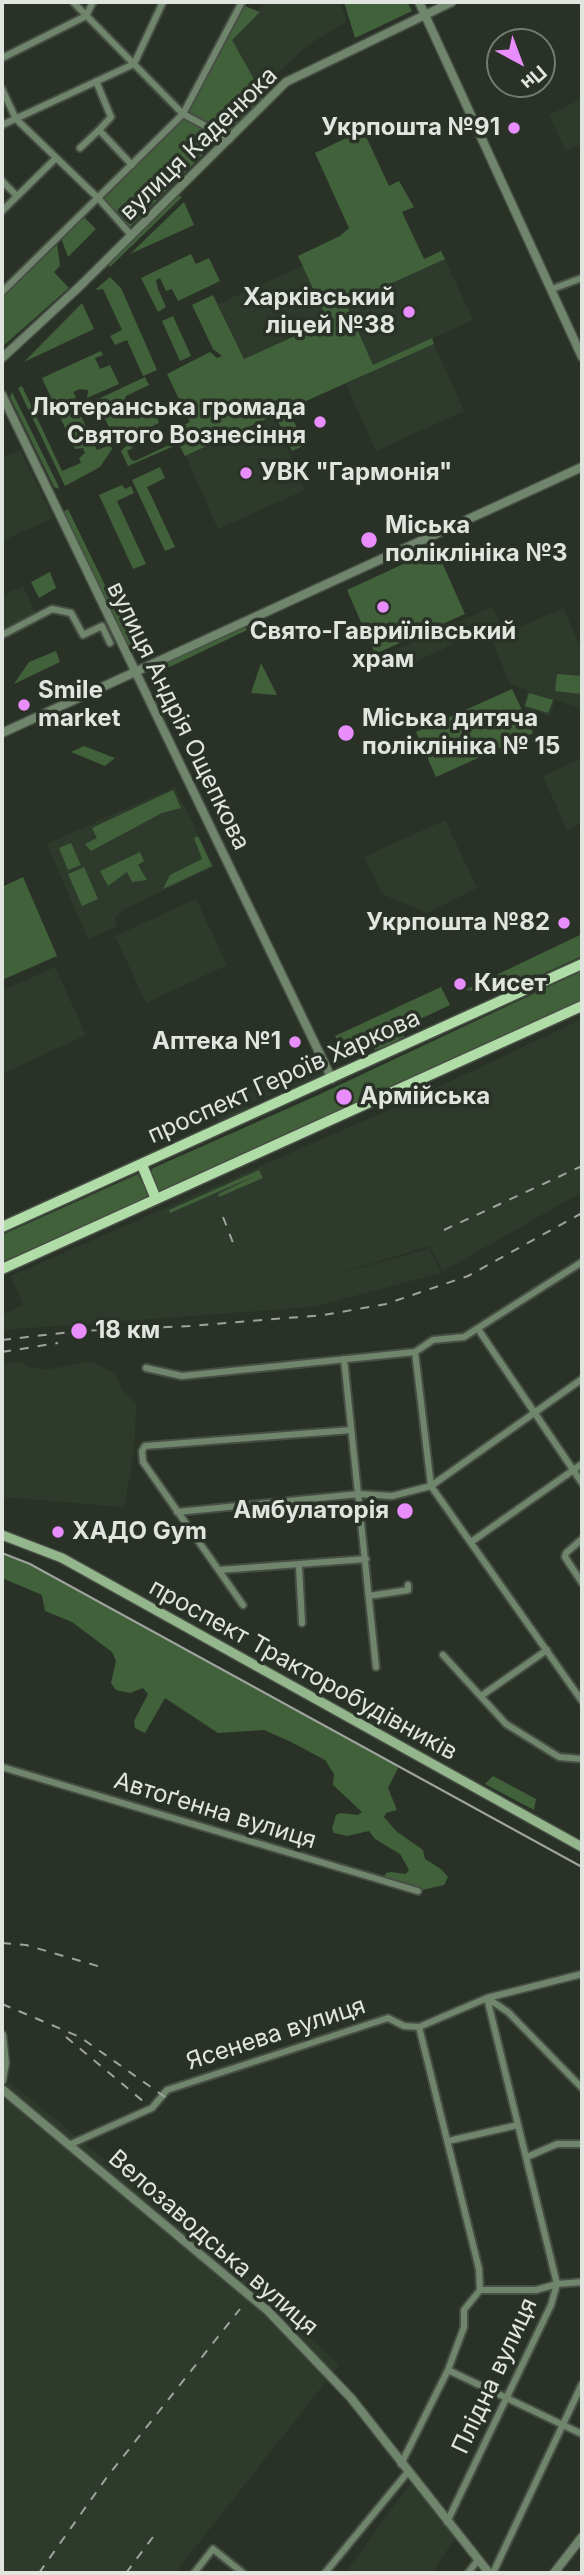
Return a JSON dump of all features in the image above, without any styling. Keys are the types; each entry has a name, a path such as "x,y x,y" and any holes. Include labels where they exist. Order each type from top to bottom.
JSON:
{"main road":[{"name":"проспект Героїв Харкова","path":"2,1227 582,964"},
{"path":"2,1269 582,1006"},
{"path":"142,1165 156,1199"},
{"name":"проспект Тракторобудівників","path":"2,1535 62,1558 582,1847"}],"street":[{"path":"73,2 183,114 230,139"},
{"path":"2,58 86,16 93,2"},
{"path":"2,125 134,64 163,2"},
{"name":"вулиця Каденюка","path":"2,292 183,114 242,2"},
{"path":"419,2 582,357"},
{"name":"вулиця Каденюка","path":"2,358 132,236 286,82 452,2"},
{"path":"80,148 111,117 96,81"},
{"path":"2,89 16,119 99,199 132,236"},
{"path":"99,131 132,165"},
{"path":"2,211 56,158"},
{"path":"2,181 17,196"},
{"path":"552,289 582,278"},
{"name":"вулиця Андрія Ощепкова","path":"2,395 332,1079"},
{"path":"2,733 582,467"},
{"path":"2,635 52,610 71,613 83,635 102,626 110,642"},
{"path":"145,1368 182,1376 415,1352 433,1340 464,1337 582,1262"},
{"path":"478,1329 582,1483"},
{"path":"415,1352 431,1486 582,1701"},
{"path":"344,1359 376,1667"},
{"path":"177,1512 359,1494 392,1496 431,1486 582,1379"},
{"path":"243,1605 143,1462 142,1451 145,1446 351,1430"},
{"path":"471,1542 582,1464"},
{"path":"582,1539 565,1557 582,1583"},
{"path":"219,1570 366,1559"},
{"path":"299,1566 302,1623"},
{"path":"369,1596 408,1590 408,1585"},
{"path":"481,1696 547,1650"},
{"path":"443,1655 506,1724 559,1757 582,1759"},
{"name":"Автоґенна вулиця","path":"2,1768 418,1891"},
{"path":"401,2464 448,2370 464,2327 464,2310 480,2290 479,2269 419,2027 487,1998 579,1975 582,1984"},
{"path":"487,1998 509,2012 582,2088"},
{"name":"Плідна вулиця","path":"447,2522 551,2305 557,2284 487,1998"},
{"name":"Ясенева вулиця","path":"71,2144 152,2108 167,2090 388,2018 404,2026 419,2027"},
{"path":"2,2035 5,2063 2,2080"},
{"name":"Велозаводська вулиця","path":"2,2089 268,2311 351,2398 407,2473 491,2573"},
{"path":"448,2141 518,2125"},
{"path":"527,2157 557,2144 582,2144"},
{"path":"480,2290 536,2290 557,2284 582,2282"},
{"path":"448,2370 582,2434"},
{"path":"491,2573 582,2385"},
{"path":"325,2573 407,2473"},
{"path":"554,2573 582,2537"},
{"path":"194,2573 213,2550 243,2573"},
{"path":"468,2573 478,2560"}],"shaded area":[{"path":"267,2 340,2 347,21 311,43 257,91 229,37"},
{"path":"581,99 582,144 566,151 549,115"},
{"name":"Харківський ліцей №38","path":"445,259 473,320 373,365 346,304"},
{"path":"303,266 328,321 244,359 218,304"},
{"path":"434,344 464,411 376,451 346,384"},
{"name":"УВК \"Гармонія\"","path":"273,417 305,490 218,529 186,456"},
{"path":"20,450 53,518 2,541 2,457"},
{"path":"23,586 37,616 2,632 2,596"},
{"path":"492,607 500,623 395,671 387,654"},
{"path":"563,608 582,651 582,708 555,700 550,716 523,708 528,690 510,684 492,640"},
{"path":"582,758 582,823 567,830 543,776"},
{"path":"175,787 214,867 122,910 115,918 116,927 88,939 47,844"},
{"path":"445,820 477,888 427,913 382,894 364,857"},
{"path":"196,899 227,965 146,1003 115,936"},
{"path":"55,967 86,1035 2,1074 2,991"},
{"path":"582,1019 582,1192 443,1271 429,1246 327,1277 429,1249 441,1273 312,1307 2,1330 2,1315 23,1305 11,1276 413,1099"},
{"path":"319,1058 326,1073 247,1105 248,1109 219,1122 212,1108"},
{"path":"20,1361 29,1367 46,1370 85,1362 98,1364 115,1374 122,1390 136,1403 134,1452 124,1507 2,1497 2,1365"},
{"path":"2,2060 7,2080 246,2275 339,2365 175,2573 2,2573"},
{"path":"411,2482 456,2536 432,2573 354,2573 349,2568"}],"green space":[{"path":"344,2 407,2 412,11 355,38"},
{"path":"237,3 260,12 232,40 264,97 227,133 189,115 184,108"},
{"path":"182,118 221,137 130,227 104,199"},
{"path":"363,130 389,186 399,181 414,207 402,212 424,259 441,251 445,259 346,304 373,365 432,338 434,344 288,409 305,445 292,451 275,415 185,456 179,444 128,466 121,451 125,447 131,444 133,448 127,451 131,460 135,461 171,444 175,440 171,431 190,422 167,374 210,352 217,358 222,356 213,349 192,305 213,295 244,359 328,321 298,256 340,236 349,228 315,153"},
{"path":"177,195 182,197 110,267 108,264"},
{"path":"184,202 194,225 130,254"},
{"path":"83,216 96,229 68,257 61,238"},
{"path":"57,243 60,266 54,272 69,288 2,347 2,296"},
{"path":"191,254 196,264 209,258 220,281 178,301 172,289 166,291 160,278 156,280 166,307 158,312 141,278"},
{"path":"110,277 121,288 157,370 143,376 127,340 115,345 110,336 122,330 103,289 95,290"},
{"path":"82,303 94,329 24,362"},
{"path":"173,316 191,356 180,361 162,321"},
{"path":"101,351 103,355 95,358 100,369 110,365 119,384 87,398 88,390 80,389 73,392 76,397 72,402 56,409 42,378"},
{"path":"145,377 149,385 126,396 124,401 128,410 145,402 148,406 153,404 159,423 121,441 115,440 96,400"},
{"path":"22,386 62,471 81,463 79,458 85,453 83,448 75,449 60,417 91,404 94,411 91,412 89,407 79,412 97,450 110,445 112,449 100,467 65,486 18,388"},
{"path":"12,392 59,489 54,487 10,397"},
{"path":"160,467 165,478 147,487 175,547 165,551 132,480"},
{"path":"122,485 125,489 131,486 134,493 117,501 146,564 133,569 99,495"},
{"path":"68,509 133,643 128,646 63,512"},
{"path":"436,549 465,614 375,654 347,590"},
{"path":"50,572 56,588 39,598 31,582"},
{"path":"244,624 247,630 155,674 152,668"},
{"path":"56,651 60,662 14,684 29,662"},
{"path":"261,663 277,695 251,693"},
{"path":"557,674 582,676 582,694 555,691"},
{"path":"512,689 533,733 436,777 416,732"},
{"path":"529,693 553,700 548,713 525,706"},
{"path":"84,746 115,758 105,766 71,752"},
{"path":"173,790 181,808 162,813 91,851 85,844 97,838 92,828"},
{"path":"198,836 212,866 163,889 170,875 202,859 194,838"},
{"path":"71,843 81,865 68,870 59,848"},
{"path":"140,852 144,861 138,865 147,880 132,882 127,872 108,886 100,871"},
{"path":"84,867 98,899 82,906 68,874"},
{"path":"23,877 57,956 2,980 2,887"},
{"path":"582,934 582,956 503,992 465,990"},
{"path":"582,971 582,1000 162,1192 158,1190 151,1172 153,1168 316,1096"},
{"path":"441,987 450,1005 401,1028 404,1037 399,1039 400,1042 375,1050 371,1041 344,1053 335,1036"},
{"path":"259,1170 263,1178 219,1197 218,1194 257,1175 170,1213 169,1210"},
{"path":"138,1174 148,1194 146,1199 2,1262 2,1235"},
{"path":"2,1553 30,1564 399,1766 388,1788 397,1810 386,1813 384,1817 396,1831 423,1850 425,1859 441,1869 448,1877 444,1885 418,1891 383,1878 386,1873 406,1874 409,1870 400,1854 375,1839 369,1831 347,1836 334,1833 332,1829 336,1815 358,1815 362,1812 333,1785 334,1774 325,1760 289,1741 264,1730 218,1733 165,1698 145,1733 135,1728 134,1721 148,1694 143,1688 130,1693 116,1690 111,1683 116,1661 112,1652 72,1622 45,1611 42,1595 2,1578"},
{"path":"493,1776 536,1799 534,1810 485,1784"}],"tram line":[{"path":"2,1553 30,1564 582,1867"}],"railway":[{"path":"444,1230 582,1166"},
{"path":"2,1340 79,1331 190,1326 324,1315 386,1304 468,1276 582,1213"},
{"path":"223,1217 235,1248"},
{"path":"2,1352 58,1343"},
{"path":"2,1943 26,1945 101,1967"},
{"path":"2,2004 80,2037 172,2102"},
{"path":"66,2037 144,2102"},
{"path":"39,2573 107,2477 240,2309"},
{"path":"126,2573 156,2533"}],"place":[{"name":"Укрпошта №91","path":"514,128"},
{"name":"Харківський ліцей №38","path":"409,312"},
{"name":"Лютеранська громада Святого Вознесіння","path":"320,422"},
{"name":"УВК \"Гармонія\"","path":"246,473"},
{"name":"Міська поліклініка №3","path":"369,540"},
{"name":"Свято-Гавриїлівський храм","path":"383,607"},
{"name":"Smile market","path":"24,705"},
{"name":"Міська дитяча поліклініка № 15","path":"346,733"},
{"name":"Укрпошта №82","path":"564,923"},
{"name":"Кисет","path":"460,984"},
{"name":"Аптека №1","path":"295,1042"},
{"name":"Армійська","path":"344,1097"},
{"name":"18 км","path":"79,1331"},
{"name":"Амбулаторія","path":"405,1511"},
{"name":"ХАДО Gym","path":"58,1532"}]}
